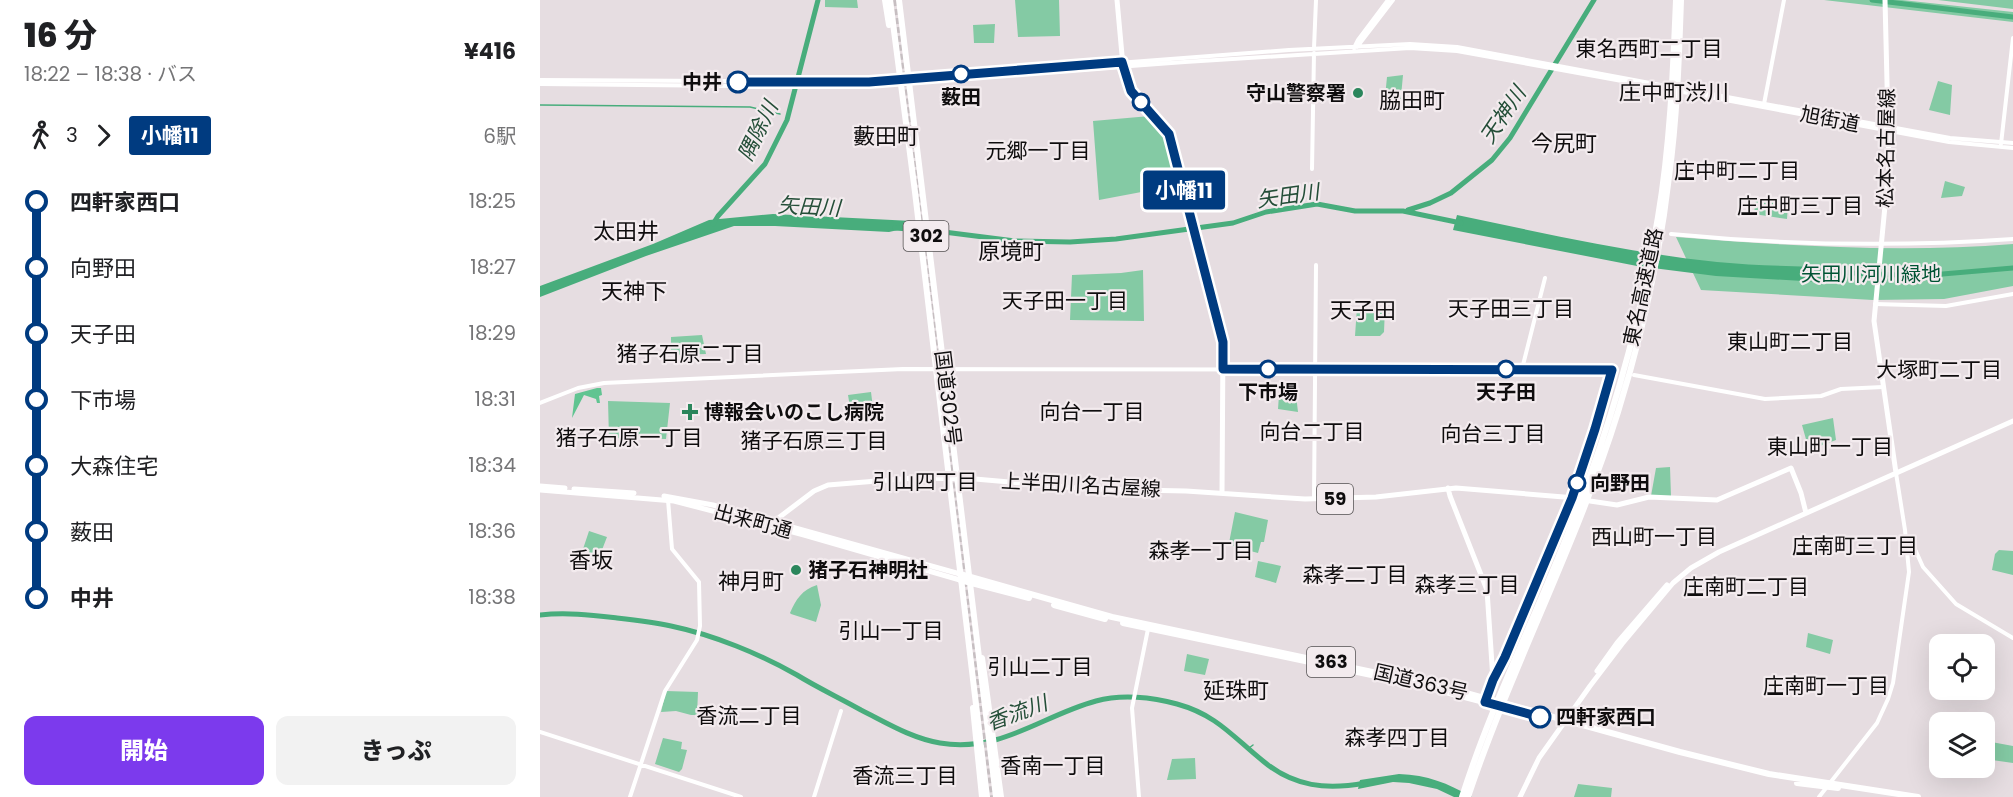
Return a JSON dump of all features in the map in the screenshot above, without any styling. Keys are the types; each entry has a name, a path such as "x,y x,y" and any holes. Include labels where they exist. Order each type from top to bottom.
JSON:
{"highway":[{"path":"885,0 896,55"},
{"name":"国道302号","path":"890,0 973,684 980,760 987,797"},
{"name":"国道302号","path":"900,0 975,627 984,684"},
{"name":"東名高速道路","path":"1659,227 1671,99 1676,0"},
{"name":"東名高速道路","path":"1462,797 1503,695 1583,512 1626,383 1669,177 1677,99 1681,0"},
{"name":"国道363号","path":"960,577 1148,627 1400,676 1690,758 1768,777 1914,797"},
{"path":"984,684 991,700 992,728 1001,797"},
{"path":"984,684 996,797"},
{"path":"980,760 982,797"},
{"name":"東名高速道路","path":"1468,797 1471,779"},
{"name":"国道363号","path":"1827,785 1898,797"}],"main road":[{"path":"1117,0 1122,64 1131,91 1169,134 1223,342 1222,493"},
{"name":"松本名古屋線","path":"1885,3 1889,170 1875,303 1875,330 1896,472"},
{"path":"1520,797 1535,764 1569,712 1617,643 1669,582 1701,559 2013,419"},
{"path":"1590,501 1617,505 1649,497 1717,500 1791,468 1806,512"},
{"name":"上半田川名古屋線","path":"773,522 814,490 828,485 914,478 959,479 1089,489 1222,493"},
{"name":"出来町通","path":"540,488 707,503 960,577"},
{"path":"1486,700 1493,680 1487,590 1448,488 1576,498"},
{"name":"59","path":"1222,493 1271,498 1314,499 1377,497 1448,488"},
{"name":"出来町通","path":"668,499 960,577"}],"street":[{"path":"1312,169 1316,0"},
{"path":"1354,49 1358,39 1391,0"},
{"path":"1764,105 1784,0"},
{"path":"2001,145 2013,38"},
{"path":"540,82 846,87 909,80 1314,51 1435,49 1556,67 1666,88"},
{"name":"旭街道","path":"1683,91 1888,129 2013,148"},
{"name":"旭街道","path":"2001,145 2013,143"},
{"path":"1671,234 1838,245 1939,244 2013,239"},
{"path":"1314,499 1316,266"},
{"path":"1522,369 1545,278"},
{"path":"1875,303 1946,306 2013,294"},
{"path":"540,403 586,385 604,383 875,369 1617,370"},
{"path":"1634,375 1765,399 1821,396 1841,389 1883,387"},
{"path":"1819,797 1877,723 1891,691 1909,572 1896,472"},
{"path":"630,797 665,691 697,639 700,626 699,582 672,549 668,499"},
{"path":"1907,546 1914,547 1923,567 1956,604 2013,638"},
{"path":"1139,797 1132,705 1148,627"},
{"path":"814,797 841,711"},
{"path":"540,732 741,797"}],"green space":[{"path":"825,0 857,0 858,8 825,7"},
{"path":"1015,0 1059,0 1060,36 1018,37"},
{"path":"1824,0 1902,0 2013,12 2013,22"},
{"path":"1938,0 2013,0 2013,9"},
{"path":"995,24 994,43 974,43 973,25"},
{"path":"1403,75 1400,107 1398,109 1384,107 1387,77"},
{"path":"1938,81 1952,85 1950,115 1929,110"},
{"path":"1150,116 1167,138 1181,187 1099,200 1093,121"},
{"path":"1945,181 1965,187 1962,196 1941,198"},
{"path":"1756,198 1788,205 1787,219 1754,214"},
{"name":"矢田川河川緑地","path":"1676,237 1886,248 2013,244 2013,286 1944,299 1873,300 1701,290"},
{"path":"1143,270 1144,321 1070,320 1072,275"},
{"path":"1357,307 1385,307 1384,332 1380,336 1355,336"},
{"path":"702,335 706,354 671,355 671,337"},
{"path":"871,392 873,408 851,413 848,395"},
{"path":"1279,395 1296,395 1298,412 1278,409"},
{"path":"608,401 670,403 666,439 609,438"},
{"path":"1833,418 1836,440 1809,450 1802,425"},
{"path":"1670,467 1671,496 1651,496 1656,468"},
{"path":"1235,512 1268,520 1264,542 1261,542 1258,553 1235,547 1229,543"},
{"path":"589,531 607,537 600,555 582,552"},
{"path":"1999,550 2013,551 2013,575 1992,570 1995,554"},
{"path":"1258,561 1281,566 1276,583 1255,577"},
{"path":"817,585 821,605 816,622 791,614 797,599"},
{"path":"1808,633 1833,640 1830,654 1806,647"},
{"path":"1187,654 1209,659 1205,675 1184,671"},
{"path":"666,691 698,692 697,715 676,711 661,712"},
{"path":"663,738 682,742 681,749 687,750 679,772 655,764"},
{"path":"1995,743 2013,746 2013,763 1995,760"},
{"path":"1195,758 1196,779 1167,780 1172,759"},
{"path":"1578,784 1612,788 1611,797 1574,797"}],"shaded area":[{"name":"矢田川","path":"773,214 932,222 932,228 907,228 889,232 734,226 646,256 540,297 540,286 653,244 709,220"},
{"path":"1457,215 1587,242 1684,258 1748,264 1840,268 1836,283 1716,276 1637,266 1453,230"},
{"path":"601,388 600,403 584,395 572,418 575,394"},
{"path":"1399,774 1437,781 1472,797 1454,797 1437,789 1409,783 1393,782 1358,789 1360,780"}],"waterway":[{"name":"隅除川","path":"713,224 765,164 787,120 818,0"},
{"name":"天神川","path":"1408,210 1451,193 1492,160 1510,138 1594,0"},
{"name":"天神川","path":"1872,0 2013,17"},
{"path":"540,105 750,107 780,114"},
{"name":"矢田川","path":"895,228 1015,241 1070,242 1116,239 1233,223 1266,212 1317,204 1355,211 1403,211 1461,223"},
{"name":"矢田川","path":"1832,272 1919,276 2013,268"},
{"name":"香流川","path":"540,615 578,614 630,620 704,634 783,667 899,730 940,743 962,745 982,743 1002,738 1096,701 1126,697 1147,698 1177,704 1203,714 1224,728 1275,770 1299,781 1324,786 1365,783"},
{"name":"香流川","path":"1249,748 1253,745"}],"tunnel":[{"path":"896,0 993,797"}],"bus line":[{"name":"小幡11","path":"738,82 869,82 1122,62 1131,91 1169,134 1223,342 1223,369 1612,370 1569,505 1485,702 1540,717"}],"place":[{"name":"薮田","path":"961,74"},
{"name":"中井","path":"738,82"},
{"name":"守山警察署","path":"1358,93"},
{"name":"下市場","path":"1268,369"},
{"name":"天子田","path":"1506,369"},
{"name":"博報会いのこし病院","path":"690,412"},
{"name":"向野田","path":"1577,483"},
{"name":"猪子石神明社","path":"796,570"},
{"name":"四軒家西口","path":"1540,717"}],"district":[{"name":"東名西町二丁目","path":"1649,49"},
{"name":"庄中町渋川","path":"1674,92"},
{"name":"脇田町","path":"1412,100"},
{"name":"藪田町","path":"886,136"},
{"name":"今尻町","path":"1564,143"},
{"name":"元郷一丁目","path":"1038,151"},
{"name":"庄中町二丁目","path":"1737,171"},
{"name":"庄中町三丁目","path":"1800,206"},
{"name":"太田井","path":"626,231"},
{"name":"原境町","path":"1011,251"},
{"name":"天神下","path":"634,291"},
{"name":"天子田一丁目","path":"1065,301"},
{"name":"天子田三丁目","path":"1511,309"},
{"name":"天子田","path":"1363,310"},
{"name":"東山町二丁目","path":"1790,342"},
{"name":"猪子石原二丁目","path":"690,354"},
{"name":"大塚町二丁目","path":"1939,370"},
{"name":"向台一丁目","path":"1092,412"},
{"name":"向台二丁目","path":"1312,432"},
{"name":"向台三丁目","path":"1493,434"},
{"name":"猪子石原一丁目","path":"629,438"},
{"name":"猪子石原三丁目","path":"814,441"},
{"name":"東山町一丁目","path":"1830,447"},
{"name":"引山四丁目","path":"925,482"},
{"name":"西山町一丁目","path":"1654,537"},
{"name":"庄南町三丁目","path":"1855,546"},
{"name":"森孝一丁目","path":"1201,551"},
{"name":"香坂","path":"591,560"},
{"name":"森孝二丁目","path":"1355,575"},
{"name":"神月町","path":"751,581"},
{"name":"森孝三丁目","path":"1467,585"},
{"name":"庄南町二丁目","path":"1746,587"},
{"name":"引山一丁目","path":"891,631"},
{"name":"引山二丁目","path":"1040,667"},
{"name":"庄南町一丁目","path":"1826,686"},
{"name":"延珠町","path":"1236,690"},
{"name":"香流二丁目","path":"749,716"},
{"name":"森孝四丁目","path":"1397,738"},
{"name":"香南一丁目","path":"1053,766"},
{"name":"香流三丁目","path":"905,776"}]}
